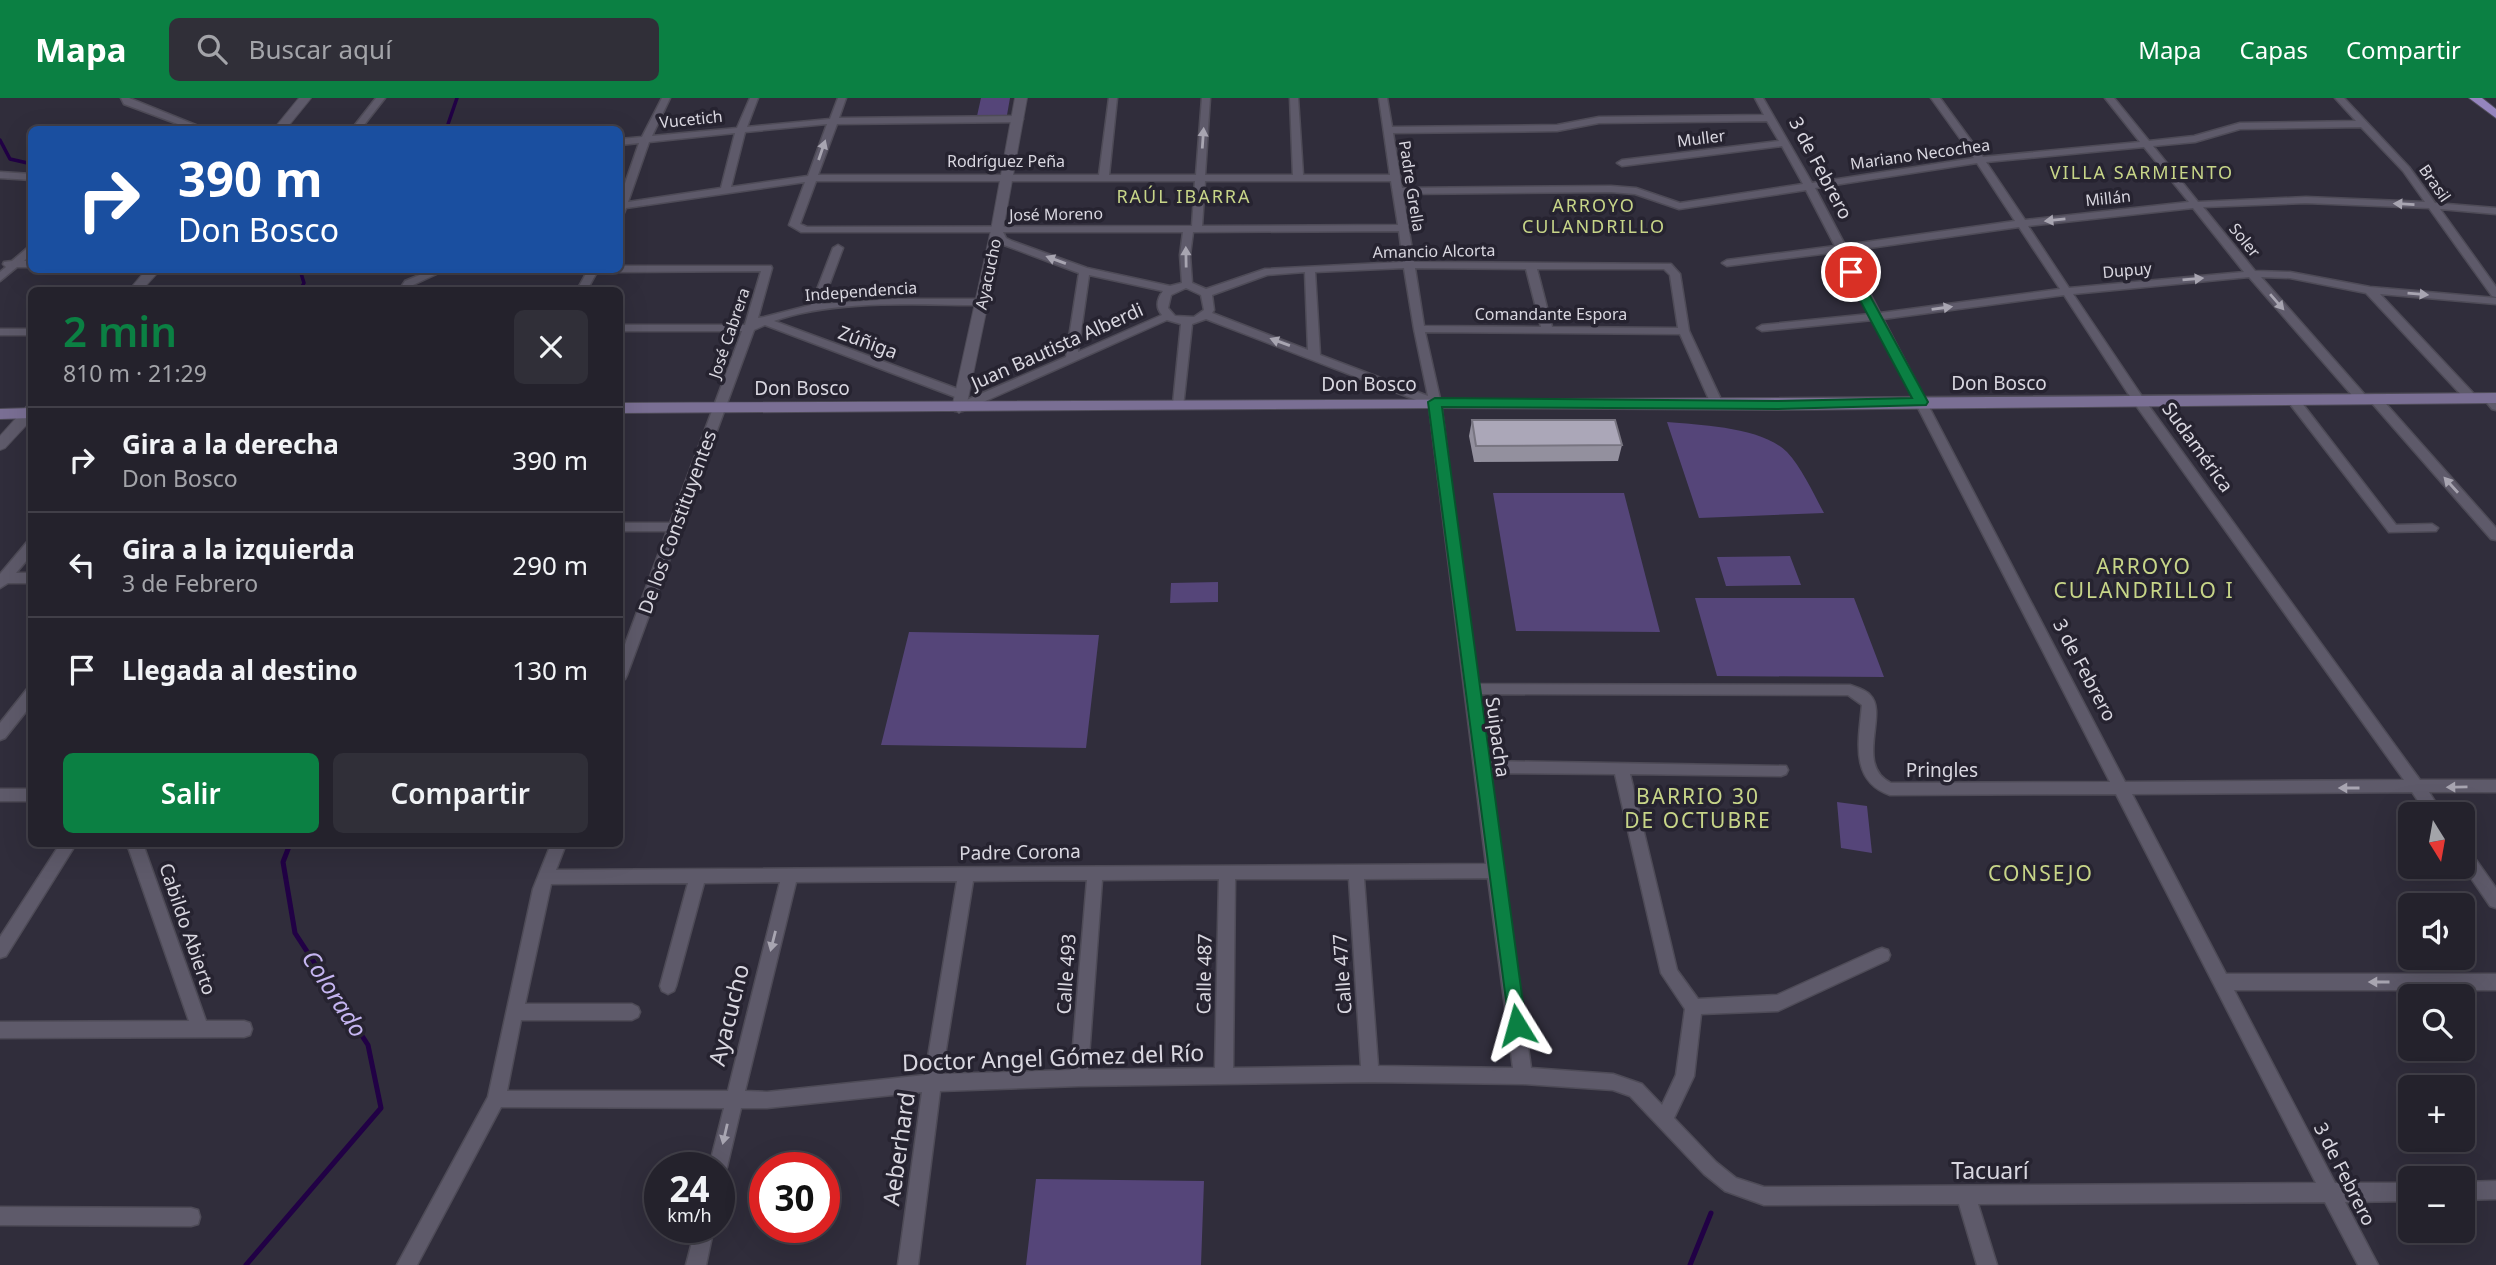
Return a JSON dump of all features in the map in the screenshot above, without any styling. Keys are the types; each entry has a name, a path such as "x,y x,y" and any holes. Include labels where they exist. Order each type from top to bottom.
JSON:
{"main road":[{"path":"2475,98 2496,115"},
{"path":"2487,98 2496,105"},
{"name":"Don Bosco","path":"623,408 961,402 1717,404 2471,398 2494,401"},
{"path":"0,414 28,412"}],"street":[{"path":"125,98 127,102 193,126"},
{"path":"281,126 305,98"},
{"path":"358,126 381,98"},
{"path":"623,200 645,140 666,98"},
{"path":"726,189 741,129 754,98"},
{"path":"812,178 842,98"},
{"name":"Ayacucho","path":"961,402 1021,98"},
{"path":"1104,176 1113,98"},
{"path":"1187,285 1185,255 1193,228 1201,176 1206,98"},
{"path":"1294,98 1298,177"},
{"name":"Padre Grella","path":"1383,98 1408,265 1435,402"},
{"name":"3 de Febrero","path":"1759,98 1809,186 2224,982 2368,1265"},
{"name":"Sudamérica","path":"1935,98 1980,160 2139,401 2427,802"},
{"name":"Soler","path":"2109,98 2252,274 2496,536"},
{"name":"Brasil","path":"2339,98 2406,169 2496,294"},
{"path":"1388,130 1557,128 1600,120 1770,118"},
{"name":"Vucetich","path":"623,142 833,121 1018,119"},
{"name":"Mariano Necochea","path":"1397,191 1611,189 1636,191 1679,206 1980,160 2196,139 2240,126 2365,124"},
{"name":"Muller","path":"1622,163 1785,144"},
{"path":"0,175 28,177"},
{"path":"0,189 13,177"},
{"name":"Rodríguez Peña","path":"623,207 726,189 812,178 1395,178"},
{"name":"José Moreno","path":"812,178 794,225 805,230 1403,228"},
{"name":"Millán","path":"1727,263 1840,250 2020,223 2196,205 2306,200 2431,205 2496,211"},
{"path":"997,230 1002,240 1008,243 1084,271 1170,289 1187,285 1206,293 1210,307 1206,315"},
{"path":"815,309 838,248"},
{"path":"0,278 28,251"},
{"path":"0,264 28,264"},
{"name":"Amancio Alcorta","path":"1206,293 1265,272 1408,265 1667,266 1675,274 1684,331"},
{"path":"1531,266 1548,331"},
{"name":"José Cabrera","path":"623,269 767,268 719,408"},
{"path":"1310,270 1314,355"},
{"path":"1071,358 1084,271"},
{"path":"138,287 150,273"},
{"path":"406,287 409,283 433,273"},
{"name":"Dupuy","path":"1762,328 1875,317 2067,291 2252,274 2314,278 2370,290 2496,301"},
{"path":"1170,289 1164,295 1162,305 1168,316 1187,321 1206,315 1435,402"},
{"path":"2370,290 2471,398"},
{"name":"Independencia","path":"748,328 761,320 815,309 865,304 982,302"},
{"name":"Juan Bautista Alberdi","path":"961,402 1168,316"},
{"name":"Zúñiga","path":"761,320 961,402"},
{"path":"1179,404 1187,321"},
{"path":"623,328 748,328"},
{"name":"Comandante Espora","path":"1419,329 1684,331"},
{"path":"1684,331 1717,404"},
{"path":"0,332 28,332"},
{"path":"2294,401 2393,528 2432,528"},
{"name":"Suipacha","path":"1435,402 1523,1076"},
{"name":"De los Constituyentes","path":"623,667 719,408"},
{"path":"0,445 28,414"},
{"path":"623,527 675,527"},
{"path":"2,581 28,550"},
{"path":"2,581 28,578"},
{"name":"Pringles","path":"1471,689 1850,690 1866,699 1869,705 1867,763 1870,776 1880,786 1897,789 2496,786"},
{"path":"0,734 28,698"},
{"path":"1481,767 1781,770"},
{"path":"1621,768 1669,973 1694,1007 1685,1076 1664,1120"},
{"path":"0,795 28,795"},
{"path":"0,951 66,847"},
{"name":"Cabildo Abierto","path":"136,847 200,1029"},
{"path":"407,1265 496,1100 546,877 557,847"},
{"name":"Padre Corona","path":"546,877 1496,871"},
{"path":"2475,871 2496,901"},
{"name":"Calle 493","path":"1079,1078 1095,872"},
{"name":"Calle 487","path":"1224,1077 1227,872"},
{"name":"Calle 477","path":"1356,872 1370,1074"},
{"name":"Aeberhard","path":"908,1265 932,1083 966,874"},
{"name":"Ayacucho","path":"721,1152 790,875"},
{"path":"668,986 698,876"},
{"path":"1694,1007 1778,1003 1882,955"},
{"path":"2224,982 2496,982"},
{"path":"515,1012 632,1012"},
{"path":"0,1030 244,1029"},
{"name":"Doctor Angel Gómez del Río","path":"496,1100 768,1100 932,1083 1079,1078 1370,1074 1523,1076 1613,1082"},
{"name":"Tacuarí","path":"1613,1082 1636,1090 1710,1168 1731,1185 1764,1196 2398,1192"},
{"path":"2475,1191 2496,1190"},
{"path":"1966,1196 1987,1265"},
{"path":"0,1216 191,1217"},
{"path":"696,1265 701,1243"}],"shaded area":[{"path":"981,98 1010,98 1007,115 977,116"},
{"path":"1667,422 1747,432 1776,444 1798,465 1824,513 1699,518"},
{"path":"1493,493 1624,493 1660,632 1516,631"},
{"path":"1790,556 1801,585 1726,586 1717,557"},
{"path":"1218,582 1218,602 1170,603 1171,583"},
{"path":"1695,598 1854,598 1884,677 1717,676"},
{"path":"909,632 1099,635 1086,748 881,745"},
{"path":"1837,802 1867,806 1872,853 1841,848"},
{"path":"1036,1179 1204,1181 1201,1265 1026,1265"}],"building":[{"path":"1472,420 1615,420 1622,445 1476,446"}],"waterway":[{"path":"447,126 457,98"},
{"name":"Colorado","path":"0,140 10,159 28,163"},
{"name":"Colorado","path":"301,273 304,283 302,287"},
{"name":"Colorado","path":"246,1265 381,1108 368,1045 295,933 283,862 289,847"},
{"path":"1690,1265 1711,1213"}],"district":[{"name":"VILLA SARMIENTO","path":"2142,173"},
{"name":"RAÚL IBARRA","path":"1184,197"},
{"name":"ARROYO CULANDRILLO","path":"1594,216"},
{"name":"ARROYO CULANDRILLO I","path":"2144,579"},
{"name":"BARRIO 30 DE OCTUBRE","path":"1698,809"},
{"name":"CONSEJO","path":"2041,874"}],"route":[{"path":"1517,1025 1435,402 1777,405 1921,402 1851,272"}]}
